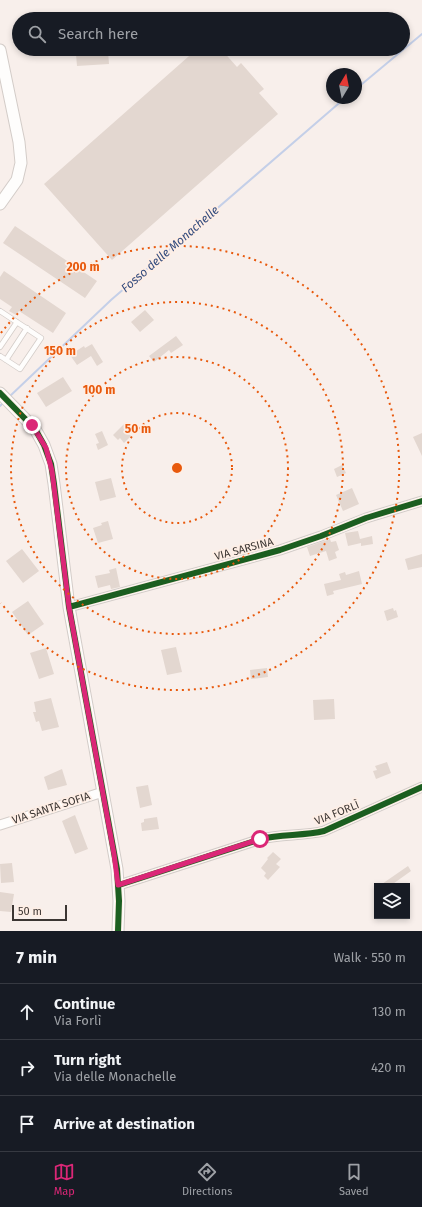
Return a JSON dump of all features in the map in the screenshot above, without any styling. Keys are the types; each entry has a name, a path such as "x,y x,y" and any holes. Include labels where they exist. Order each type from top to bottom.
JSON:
{"street":[{"path":"0,50 19,142 21,163 17,180 0,204"},
{"path":"0,393 35,429 49,458 54,484 69,607 103,792 118,885 118,931"},
{"name":"VIA SARSINA","path":"69,607 280,550 366,518 422,501"},
{"name":"VIA FORLÌ","path":"118,885 260,839 273,836 307,834 324,830 422,787"},
{"name":"VIA SANTA SOFIA","path":"0,824 103,792"}],"lane":[{"path":"0,311 41,338 20,369 0,356"},
{"path":"0,347 18,322"},
{"path":"6,360 27,328"}],"building":[{"path":"76,56 108,56 109,64 77,66"},
{"path":"189,56 227,56 237,67 241,63 264,89 259,93 278,114 112,260 44,184"},
{"path":"15,226 97,281 85,298 3,243"},
{"path":"4,271 66,313 53,333 19,311 16,315 9,311 12,307 0,299 0,277"},
{"path":"145,310 154,320 140,332 131,322"},
{"path":"176,336 183,345 171,353 169,350 154,362 149,356"},
{"path":"92,344 103,362 97,366 91,356 77,365 70,355 84,346 85,348"},
{"path":"63,377 72,391 46,407 37,393"},
{"path":"126,422 132,428 128,433 131,436 124,443 120,438 118,440 113,435"},
{"path":"102,431 108,445 98,450 96,444 99,443 95,434"},
{"path":"422,433 422,456 413,437"},
{"path":"342,465 346,473 337,477 334,469"},
{"path":"111,478 116,497 100,501 95,482"},
{"path":"352,488 359,504 343,511 336,495"},
{"path":"108,521 113,539 98,543 93,528"},
{"path":"358,531 360,539 372,536 373,544 361,546 361,543 348,546 345,533"},
{"path":"330,539 331,542 336,541 339,550 335,552 337,558 329,561 326,551 310,556 307,547"},
{"path":"22,549 39,571 23,583 6,561"},
{"path":"422,554 422,567 408,570 405,559"},
{"path":"116,568 120,587 111,589 110,585 98,588 95,576 110,573 109,570"},
{"path":"359,571 362,584 333,591 334,594 327,596 324,584 341,580 339,574 345,572 346,575"},
{"path":"28,601 44,624 28,635 12,612"},
{"path":"393,608 394,611 396,610 398,617 387,621 384,611"},
{"path":"176,647 182,672 167,675 161,650"},
{"path":"46,648 54,674 39,679 30,653"},
{"path":"267,668 268,677 251,679 250,670"},
{"path":"51,698 59,727 42,731 39,721 36,722 33,712 36,712 34,702"},
{"path":"334,699 335,719 314,720 313,700"},
{"path":"387,762 391,773 376,779 373,771 377,770 375,766"},
{"path":"62,769 67,785 48,790 44,777"},
{"path":"148,785 152,805 140,808 136,787"},
{"path":"75,815 88,849 75,854 62,821"},
{"path":"157,817 159,829 142,831 141,823 144,822 144,819"},
{"path":"273,852 281,859 276,864 280,867 268,880 264,876 266,873 261,868"},
{"path":"12,863 14,882 1,883 0,864"},
{"path":"408,866 411,871 394,883 383,883"},
{"path":"0,892 14,894 11,912 0,911"}],"waterway":[{"name":"Fosso delle Monachelle","path":"410,44 422,34"},
{"name":"Fosso delle Monachelle","path":"362,84 396,56"},
{"name":"Fosso delle Monachelle","path":"9,397 111,300 338,104"},
{"name":"Fosso delle Monachelle","path":"0,406 4,402"}],"cycle path":[{"path":"0,393 35,429 44,445 51,464 69,607 117,869 119,901 118,931"},
{"path":"69,607 280,550 366,518 422,501"},
{"path":"119,885 261,839 324,831 422,787"}],"route":[{"path":"32,425 46,448 52,471 69,607 117,869 118,885 260,839"}]}
